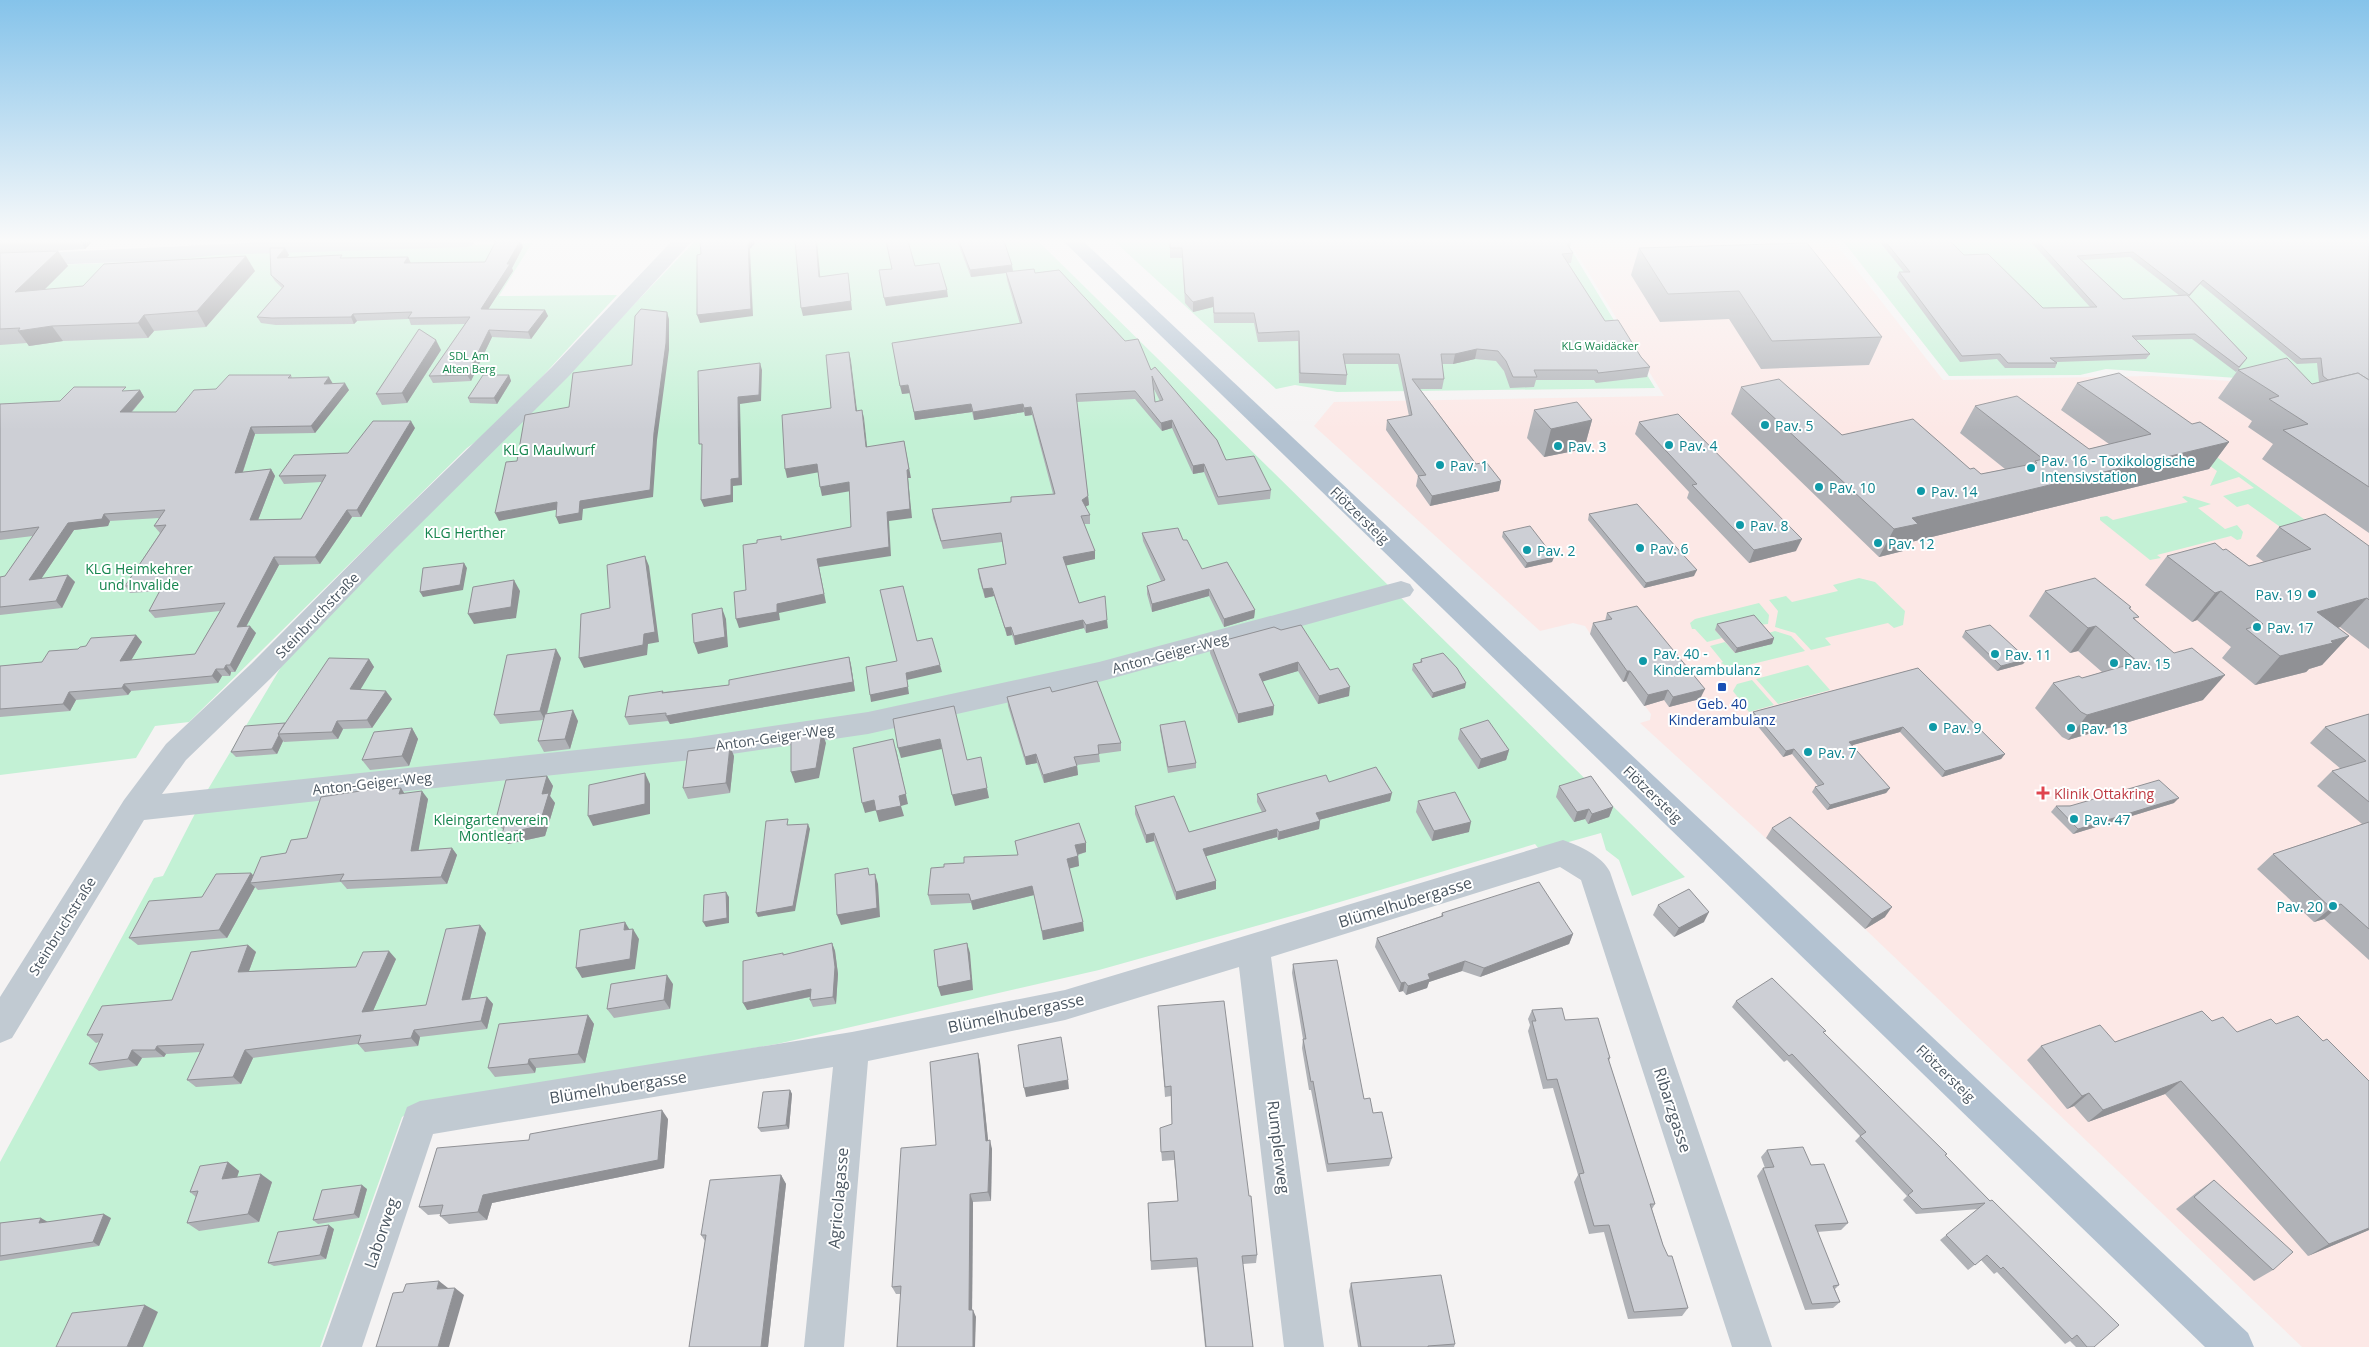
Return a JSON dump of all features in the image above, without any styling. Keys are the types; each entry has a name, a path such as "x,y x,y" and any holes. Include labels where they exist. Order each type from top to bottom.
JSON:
{"main road":[{"name":"Flötzersteig","path":"1138,304 2234,1347"}],"street":[{"name":"Steinbruchstraße","path":"0,1027 135,809 176,752 262,671 385,544 560,372 624,304"},
{"name":"Anton-Geiger-Weg","path":"135,809 691,749 868,723 1099,672 1401,590"},
{"name":"Blümelhubergasse","path":"420,1119 852,1048 1065,1005 1563,853 1594,872"},
{"name":"Ribarzgasse","path":"1594,872 1752,1347"},
{"name":"Rumplerweg","path":"1254,948 1304,1347"},
{"name":"Agricolagasse","path":"824,1347 852,1048"},
{"name":"Laborweg","path":"342,1347 420,1119"}],"shaded area":[{"name":"Klinik Ottakring","path":"1608,304 1883,304 1943,380 2152,376 2369,390 2369,1347 2302,1347 1865,929 1640,723 1650,720 1651,714 1626,681 1623,682 1585,626 1573,623 1540,631 1314,426 1334,402 1664,396"}],"green space":[{"path":"0,304 609,304 497,426 467,448 189,722 155,726 136,758 0,775"},
{"name":"Kleingartenverein Montleart","path":"635,304 1102,304 1685,877 1632,896 1619,860 1606,850 1601,833 1540,850 1535,844 1306,912 1099,970 777,1044 422,1103 402,1117 320,1347 0,1347 0,1162 154,878 163,876 204,796 281,667 356,584 571,370"},
{"name":"KLG Waidäcker","path":"1183,304 1604,304 1655,388 1337,392 1295,385 1276,389"},
{"path":"1892,304 2355,304 2337,385 2106,369 2080,375 1949,376"},
{"path":"2138,401 2322,532 2293,536 2248,504 2237,507 2223,496 2254,488 2239,477 2210,486 2217,471 2133,411"},
{"path":"2185,496 2211,504 2198,508 2225,529 2237,525 2243,532 2241,539 2237,540 2231,536 2157,555 2161,558 2150,560 2100,520 2100,517 2107,516 2113,520 2188,502 2182,497"},
{"path":"1859,578 1875,582 1905,611 1903,625 1894,628 1888,623 1825,638 1831,645 1811,650 1795,633 1775,627 1778,611 1769,600 1786,596 1792,602 1838,591 1833,585"},
{"path":"1759,603 1769,615 1768,624 1715,630 1722,638 1707,642 1695,629 1692,629 1690,623 1695,619"},
{"path":"1775,631 1791,636 1805,651 1732,669 1721,663 1723,662 1710,646 1725,642 1735,653 1765,634"},
{"path":"1808,665 1830,690 1778,704 1756,679"},
{"path":"1752,680 1774,705 1749,712 1733,691 1737,684"}],"building":[{"path":"0,304 203,304 197,311 144,315 138,323 52,326 18,331 20,328 0,329"},
{"path":"268,304 484,304 481,309 545,310 528,332 489,330 467,375 429,376 470,317 408,318 412,312 353,314 351,317 257,317"},
{"path":"697,304 751,304 751,309 697,315"},
{"path":"801,304 831,304 801,308"},
{"path":"1016,304 1090,304 1125,341 1138,339 1151,370 1155,367 1217,440 1226,460 1254,456 1271,490 1218,497 1204,464 1193,466 1172,420 1161,423 1135,391 1076,394 1088,496 1082,500 1090,515 1081,516 1095,551 1063,557 1079,603 1105,596 1107,620 1086,625 1083,620 1014,636 1011,627 1005,628 992,588 983,589 978,569 1006,564 1001,533 941,541 932,509 1011,502 1011,497 1055,494 1031,407 1024,408 1023,404 973,412 971,404 914,412 908,385 900,386 892,343 1022,323","holes":["1152,376 1163,400 1155,402"]},
{"path":"1213,304 1594,304 1605,321 1618,320 1641,357 1650,367 1598,373 1597,370 1534,370 1537,377 1513,377 1506,361 1498,351 1477,349 1455,354 1441,354 1444,379 1412,379 1476,464 1486,462 1501,481 1432,496 1418,476 1426,475 1387,420 1412,415 1399,354 1343,354 1347,375 1300,373 1299,331 1258,333 1254,313 1214,313"},
{"path":"1747,304 1856,304 1882,337 1772,341"},
{"path":"1923,304 2039,304 2043,308 2097,307 2094,304 2195,304 2247,358 2239,367 2195,334 2132,336 2150,354 2050,358 2057,363 2008,363 2000,354 1962,356"},
{"path":"2233,304 2369,304 2369,380 2358,373 2328,380 2323,376 2321,358 2301,359"},
{"path":"641,309 667,312 666,343 654,433 650,490 580,501 579,513 556,517 557,502 495,513 506,462 517,461 525,415 569,407 573,373 632,365 635,316"},
{"path":"419,329 436,340 402,393 376,394"},
{"path":"849,352 856,411 862,410 866,447 904,441 909,469 907,470 910,509 887,512 889,547 817,559 824,594 777,604 777,612 736,619 734,592 746,590 743,545 757,543 757,540 781,536 781,540 851,527 849,482 820,487 817,464 785,469 782,415 831,408 826,355"},
{"path":"2287,358 2312,384 2358,373 2369,380 2369,487 2283,430 2308,424 2269,399 2279,396 2238,370"},
{"path":"760,363 759,395 738,397 739,478 731,479 731,495 701,500 702,444 699,444 698,371"},
{"path":"2119,373 2192,424 2200,422 2229,442 1912,518 1918,524 1894,529 1741,387 1779,379 1842,435 1913,419 1970,469 1974,468 1981,474 2037,463 2035,461 2043,459 1975,406 2017,396 2089,449 2151,434 2077,383"},
{"path":"229,375 291,375 288,378 329,377 324,384 345,383 311,426 251,427 235,473 271,469 250,520 301,519 326,475 279,476 294,455 348,453 373,421 411,421 357,510 347,510 315,557 274,557 237,627 250,626 230,665 226,665 224,669 216,669 212,676 124,684 122,688 69,692 63,704 0,709 0,666 42,662 49,651 78,649 86,646 91,638 136,635 120,661 195,654 225,603 149,611 164,583 125,586 166,525 154,526 165,510 104,514 102,519 68,523 29,580 68,575 56,601 0,607 0,577 5,576 39,527 0,532 0,404 60,401 74,387 126,387 122,391 140,390 120,412 176,412 194,390 216,389"},
{"path":"483,375 509,375 494,398 468,398"},
{"path":"1577,402 1592,420 1551,429 1534,410"},
{"path":"1678,414 1802,539 1754,550 1692,485 1697,484 1639,422"},
{"name":"Pav. 6","path":"1637,504 1697,570 1646,583 1589,514"},
{"path":"2325,514 2369,546 2369,600 2367,598 2317,612 2349,636 2331,641 2333,643 2280,656 2246,629 2263,624 2221,591 2215,593 2167,556 2215,543 2249,566 2311,549 2279,527"},
{"name":"Pav. 2","path":"1530,526 1554,557 1527,563 1503,532"},
{"path":"1178,528 1183,540 1187,540 1202,569 1227,562 1255,610 1224,619 1209,589 1152,604 1147,586 1165,580 1142,533"},
{"path":"645,556 655,632 644,634 643,645 579,658 581,614 610,608 607,565"},
{"path":"464,563 460,585 420,592 423,568"},
{"path":"2095,578 2131,607 2129,608 2139,617 2133,618 2174,653 2192,648 2225,675 2087,715 2081,712 2053,683 2079,676 2082,678 2138,662 2096,626 2088,628 2045,591"},
{"path":"514,580 511,607 468,614 473,587"},
{"path":"903,586 917,641 932,638 940,665 906,673 908,687 870,695 866,667 897,661 880,590"},
{"name":"Pav. 40 - Kinderambulanz","path":"1637,606 1705,689 1673,697 1668,690 1648,695 1630,671 1627,671 1593,623 1612,619 1607,613"},
{"path":"722,608 725,637 694,643 692,614"},
{"path":"1754,615 1774,638 1737,648 1717,624"},
{"path":"1301,625 1330,670 1338,668 1350,687 1319,696 1298,662 1259,674 1274,706 1238,714 1211,644 1274,627 1281,630"},
{"name":"Pav. 11","path":"1990,625 2027,659 2001,666 1965,631"},
{"path":"556,649 540,711 494,715 507,655"},
{"path":"1443,653 1457,668 1466,683 1433,693 1413,664 1422,662 1421,659"},
{"path":"849,657 853,682 666,716 666,713 625,717 629,696 729,685 729,680"},
{"path":"329,658 369,659 350,689 386,691 367,720 337,721 332,732 278,734"},
{"path":"1918,668 2005,754 1945,771 1903,727 1849,742 1890,788 1830,805 1815,787 1824,784 1794,749 1786,751 1753,712"},
{"path":"1097,681 1121,743 1098,745 1099,754 1074,757 1077,766 1043,775 1036,754 1025,757 1007,697 1050,687 1052,692"},
{"path":"954,706 967,760 981,757 987,788 952,795 940,739 898,748 893,719"},
{"path":"573,710 565,739 538,741 545,714"},
{"path":"2369,714 2369,802 2332,771 2366,761 2325,727"},
{"path":"1488,720 1509,750 1481,759 1460,729"},
{"path":"1185,721 1196,763 1168,767 1160,725"},
{"path":"285,723 272,749 231,752 245,726"},
{"path":"412,728 402,756 362,760 374,732"},
{"path":"822,732 816,768 791,772 791,738"},
{"path":"893,739 906,794 899,796 901,806 876,811 874,800 862,803 853,748"},
{"path":"730,746 726,783 683,788 688,751"},
{"path":"1376,767 1392,793 1316,813 1320,821 1279,832 1277,829 1203,849 1216,881 1176,892 1154,833 1146,835 1135,806 1174,796 1189,832 1266,811 1257,794 1326,775 1329,782"},
{"path":"645,773 645,804 588,816 589,785"},
{"path":"547,776 542,794 549,793 539,826 502,834 507,817 496,819 506,780"},
{"path":"1591,776 1613,807 1592,814 1589,809 1577,812 1559,786"},
{"path":"2159,780 2179,798 2078,829 2056,806 2070,806"},
{"path":"393,786 392,789 401,788 399,794 422,791 411,851 452,848 441,877 340,881 344,874 250,883 261,857 286,853 291,840 307,838 321,797"},
{"path":"1455,792 1471,822 1434,831 1418,801"},
{"path":"1790,817 1892,907 1872,919 1772,828"},
{"path":"788,819 787,825 808,824 793,906 756,913 766,821"},
{"name":"Pav. 20","path":"2369,822 2369,929 2341,904 2331,908 2273,854"},
{"path":"1079,823 1086,843 1075,845 1078,856 1067,859 1083,922 1042,931 1032,886 971,901 969,894 928,895 931,868 944,867 944,864 964,863 964,857 1018,855 1015,841"},
{"path":"868,868 869,875 875,874 877,908 837,915 835,874"},
{"path":"251,873 219,930 129,938 149,901 202,897 216,874"},
{"path":"1539,882 1573,934 1484,968 1465,961 1428,974 1430,979 1408,986 1405,982 1401,983 1377,938 1443,916 1442,913"},
{"path":"1689,889 1709,912 1679,928 1658,905"},
{"path":"726,892 727,918 703,922 704,895"},
{"path":"625,922 624,930 633,929 630,959 576,968 580,930"},
{"path":"480,925 462,1000 487,997 481,1021 414,1030 411,1038 358,1044 361,1035 245,1050 233,1077 187,1080 204,1044 157,1046 155,1050 132,1050 128,1059 89,1064 103,1034 87,1035 102,1006 172,1000 191,952 248,945 238,972 356,967 363,952 389,951 362,1012 426,1005 446,929"},
{"path":"832,943 835,967 833,997 810,1000 811,989 743,1003 743,961 783,953 783,955"},
{"path":"967,943 971,980 938,987 934,950"},
{"path":"1337,960 1364,1099 1370,1098 1373,1113 1382,1112 1392,1158 1328,1164 1313,1081 1311,1082 1303,1039 1306,1039 1293,964"},
{"path":"667,975 664,1000 607,1009 611,984"},
{"path":"1772,978 1826,1031 1823,1032 1947,1154 1945,1155 1990,1201 1992,1200 2119,1325 2094,1347 2087,1347 2077,1335 2072,1339 2003,1267 2001,1269 1987,1255 1975,1265 1946,1235 1985,1203 1922,1209 1908,1195 1913,1191 1860,1136 1866,1132 1792,1054 1789,1056 1736,1001"},
{"path":"1224,1001 1249,1196 1251,1196 1257,1255 1242,1256 1253,1347 1206,1347 1197,1258 1151,1261 1148,1203 1178,1201 1174,1151 1161,1152 1160,1128 1172,1124 1171,1086 1165,1087 1158,1006"},
{"path":"1562,1008 1565,1020 1598,1018 1610,1058 1608,1058 1655,1204 1650,1204 1663,1245 1668,1256 1672,1256 1688,1308 1634,1312 1609,1225 1594,1226 1579,1174 1584,1173 1557,1079 1547,1080 1532,1021 1536,1021 1532,1010"},
{"path":"2202,1011 2212,1021 2223,1017 2237,1032 2271,1019 2276,1024 2298,1016 2323,1041 2327,1039 2369,1081 2369,1228 2329,1244 2181,1081 2103,1110 2089,1093 2082,1096 2041,1046 2100,1025 2115,1042"},
{"path":"588,1015 578,1054 529,1059 528,1064 488,1068 499,1024"},
{"path":"1061,1037 1068,1080 1024,1088 1018,1045"},
{"path":"978,1053 986,1141 990,1140 988,1192 970,1194 969,1310 973,1310 973,1347 897,1347 901,1286 892,1287 901,1148 936,1145 930,1062"},
{"path":"790,1090 786,1125 758,1128 763,1092"},
{"path":"662,1110 658,1160 483,1195 478,1212 440,1216 443,1205 419,1207 437,1148 529,1140 530,1134"},
{"path":"1803,1147 1811,1165 1824,1164 1848,1223 1815,1225 1839,1285 1833,1286 1840,1302 1812,1304 1763,1168 1774,1167 1767,1150"},
{"path":"228,1162 222,1179 261,1174 248,1214 187,1223 198,1191 190,1192 200,1166"},
{"path":"781,1175 761,1347 689,1347 706,1235 701,1235 710,1180"},
{"path":"2214,1180 2293,1252 2273,1270 2194,1197"},
{"path":"362,1185 354,1214 313,1220 322,1190"},
{"path":"104,1214 93,1242 0,1256 0,1223 41,1218 39,1223"},
{"path":"329,1225 320,1255 268,1263 278,1232"},
{"path":"1441,1275 1455,1344 1428,1347 1361,1347 1351,1283"},
{"path":"439,1281 437,1289 455,1288 438,1347 376,1347 393,1293 403,1292 406,1284"},
{"path":"145,1305 127,1347 56,1347 72,1313"}],"place":[{"name":"Pav. 5","path":"1765,425"},
{"name":"Pav. 4","path":"1669,445"},
{"name":"Pav. 3","path":"1558,446"},
{"name":"Pav. 1","path":"1440,465"},
{"name":"Pav. 16 - Toxikologische Intensivstation","path":"2031,468"},
{"name":"Pav. 10","path":"1819,487"},
{"name":"Pav. 14","path":"1921,491"},
{"name":"Pav. 8","path":"1740,525"},
{"name":"Pav. 12","path":"1878,543"},
{"name":"Pav. 6","path":"1640,548"},
{"name":"Pav. 2","path":"1527,550"},
{"name":"Pav. 19","path":"2312,594"},
{"name":"Pav. 17","path":"2257,627"},
{"name":"Pav. 11","path":"1995,654"},
{"name":"Pav. 40 - Kinderambulanz","path":"1643,661"},
{"name":"Pav. 15","path":"2114,663"},
{"name":"Geb. 40 Kinderambulanz","path":"1722,687"},
{"name":"Pav. 9","path":"1933,727"},
{"name":"Pav. 13","path":"2071,728"},
{"name":"Pav. 7","path":"1808,752"},
{"name":"Klinik Ottakring","path":"2043,793"},
{"name":"Pav. 47","path":"2074,819"},
{"name":"Pav. 20","path":"2333,906"}],"park label":[{"name":"SDL Am Alten Berg","path":"469,361"},
{"name":"KLG Maulwurf","path":"549,449"},
{"name":"KLG Herther","path":"465,532"},
{"name":"KLG Heimkehrer und Invalide","path":"139,576"}]}
